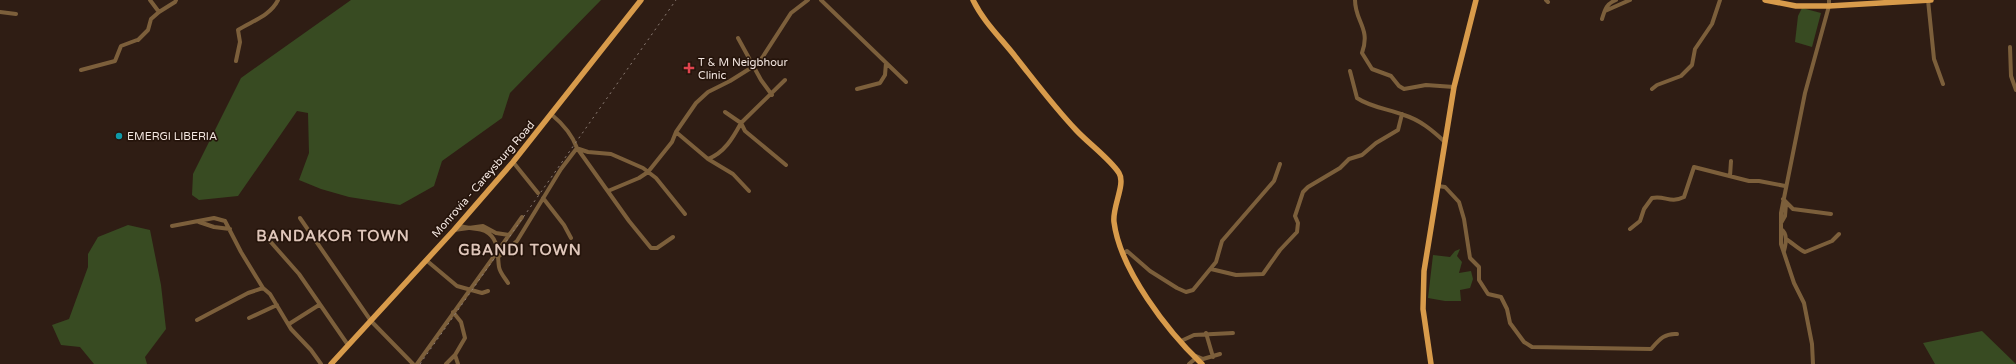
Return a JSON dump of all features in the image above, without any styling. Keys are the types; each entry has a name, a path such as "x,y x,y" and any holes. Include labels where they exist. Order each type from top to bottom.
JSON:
{"main road":[{"name":"Monrovia - Careysburg Road","path":"331,364 454,230 513,162 641,0"},
{"path":"973,0 984,19 1036,84 1075,129 1118,172 1121,185 1116,201 1114,222 1124,253 1143,291 1156,312 1202,364"},
{"path":"1431,364 1423,309 1422,288 1454,87 1476,0"},
{"path":"1765,0 1796,6 1829,3 1931,0"}],"street":[{"path":"150,0 159,12"},
{"path":"81,70 115,60 121,46 137,40 148,30 152,19 159,12 176,2 176,0"},
{"path":"236,61 240,42 238,30 272,10 278,0"},
{"path":"608,191 639,178 648,172 672,142 676,132 701,98 754,66 762,58 791,13 808,0"},
{"path":"821,0 906,82"},
{"path":"1355,0 1356,12 1361,20 1366,40 1362,53 1372,69 1391,76 1399,86 1404,89 1426,85 1454,87"},
{"path":"1602,19 1610,2 1616,0"},
{"path":"1605,11 1630,0"},
{"path":"1652,89 1657,84 1681,76 1692,65 1695,49 1712,24 1720,0"},
{"path":"1928,0 1934,59 1942,84"},
{"path":"1813,364 1812,344 1804,303 1794,283 1784,253 1781,223 1785,186 1805,93 1829,3"},
{"path":"0,12 16,14"},
{"path":"738,38 772,95"},
{"path":"2010,47 2011,76 2016,90"},
{"path":"857,89 880,83 884,75 886,63"},
{"path":"1350,71 1357,98 1365,103 1396,114 1402,114 1427,125 1445,142"},
{"path":"708,159 716,156 733,139 741,123 772,95 785,80"},
{"path":"725,112 741,123 745,131 786,165"},
{"path":"551,114 566,129 577,148 628,222 651,248 657,248 673,237"},
{"path":"1211,269 1236,275 1263,274 1280,250 1297,232 1298,223 1295,216 1303,192 1340,168 1349,159 1362,155 1376,143 1398,130 1402,114"},
{"path":"676,132 708,159 734,174 749,191"},
{"path":"577,148 584,152 611,154 643,168 656,178 685,214"},
{"path":"498,257 517,241 543,198 577,148"},
{"path":"1730,176 1731,161"},
{"path":"513,162 538,193"},
{"path":"1124,253 1127,251 1150,271 1186,292 1197,286 1216,262 1222,241 1240,222 1244,213 1263,195 1274,181 1280,164"},
{"path":"1630,229 1640,221 1644,209 1652,198 1659,197 1674,201 1684,197 1694,167 1730,176 1785,186"},
{"path":"1438,186 1445,187 1459,202 1464,219 1470,258 1479,267 1479,280 1488,294 1501,297 1507,309 1510,323 1519,337 1529,346 1560,348 1610,349 1616,347 1652,349 1664,336 1669,333 1676,334"},
{"path":"543,198 564,224 571,238"},
{"path":"1783,200 1793,209 1831,214"},
{"path":"1781,223 1786,216 1786,204"},
{"path":"417,364 522,217"},
{"path":"199,222 207,218 221,218 225,221 240,252 263,288 270,294 291,329 311,350 321,364"},
{"path":"300,218 371,321 413,364"},
{"path":"172,226 182,223 199,222 219,229 230,229"},
{"path":"458,225 468,229 485,231 497,243 499,268 508,283"},
{"path":"454,230 483,226 500,234 509,235"},
{"path":"1781,229 1784,231 1786,239 1784,253"},
{"path":"261,231 299,274 348,345"},
{"path":"1786,239 1796,244 1801,251 1806,252 1832,241 1838,234"},
{"path":"426,260 458,286 482,293 488,292"},
{"path":"196,320 248,293 263,288"},
{"path":"249,318 277,305"},
{"path":"289,324 319,305"},
{"path":"446,364 455,355 465,338 461,322 453,312"},
{"path":"1181,341 1194,335 1206,333 1233,333"},
{"path":"1206,333 1212,357"},
{"path":"1189,364 1195,357 1203,359 1220,354"},
{"path":"455,355 458,364"}],"green space":[{"path":"351,0 601,0 510,93 502,118 442,161 434,186 400,205 349,197 321,189 299,180 309,153 308,113 297,111 238,196 199,200 192,195 193,174 241,78"},
{"path":"1802,8 1821,13 1812,47 1795,42 1798,16"},
{"path":"128,225 150,230 161,285 166,329 145,357 147,364 94,364 80,347 61,345 52,325 69,319 88,267 88,254 98,237"},
{"path":"1460,249 1457,256 1462,262 1459,273 1471,271 1473,279 1470,288 1460,290 1461,301 1445,301 1428,298 1433,255 1450,257 1455,251"},
{"path":"1982,331 2016,364 1935,364 1923,343"}],"railway":[{"path":"420,364 676,0"}],"place":[{"name":"T & M Neigbhour Clinic","path":"689,68"},
{"name":"EMERGI LIBERIA","path":"119,136"}],"district":[{"name":"BANDAKOR TOWN","path":"333,236"},
{"name":"GBANDI TOWN","path":"520,250"}]}
